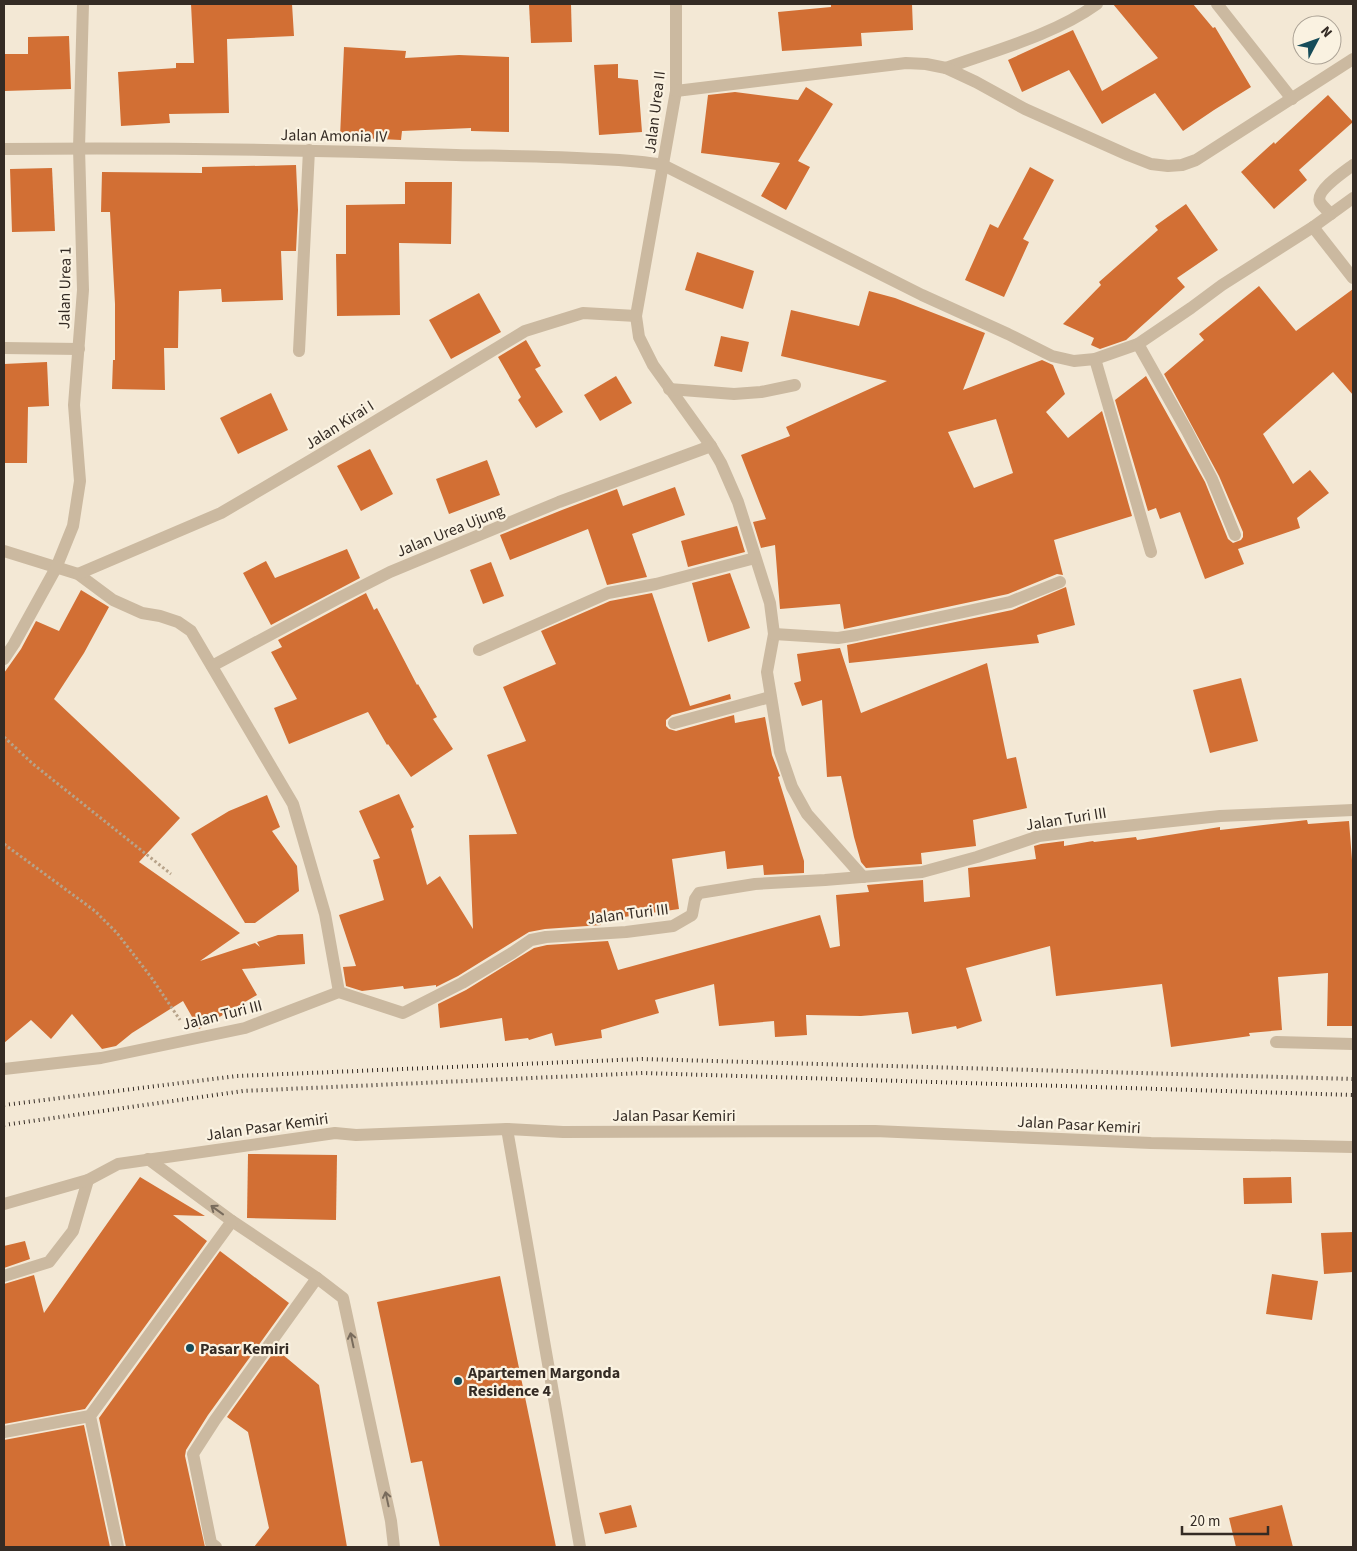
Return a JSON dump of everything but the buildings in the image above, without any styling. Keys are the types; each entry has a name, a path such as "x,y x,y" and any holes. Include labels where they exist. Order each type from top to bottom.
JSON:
{"street":[{"name":"Jalan Urea 1","path":"4,659 56,568 73,526 80,481 74,405 83,290 79,148 83,4"},
{"name":"Jalan Urea II","path":"663,165 676,91 676,4"},
{"path":"946,68 1041,34 1070,21 1097,4"},
{"path":"1217,4 1292,99"},
{"path":"676,91 906,63 926,64 946,68 1025,109 1128,155 1151,164 1168,166 1182,165 1196,160 1353,60"},
{"name":"Jalan Amonia IV","path":"4,149 309,150 565,156 647,162 663,165 922,295 1052,356 1074,361 1095,359 1138,344 1192,308 1222,284 1313,227 1353,198"},
{"path":"299,352 309,150"},
{"path":"663,165 636,316 639,336 652,365 711,446 721,463 738,502 770,603 774,634 767,672 780,752 792,787 807,814 863,877"},
{"path":"1331,214 1320,202 1319,195 1323,189 1353,165"},
{"path":"1313,227 1353,278"},
{"name":"Jalan Kirai I","path":"78,574 221,513 525,331 583,313 636,316"},
{"path":"1138,344 1208,471 1235,535"},
{"path":"4,348 79,349"},
{"path":"1095,359 1151,552"},
{"path":"669,389 734,394 761,392 795,385"},
{"name":"Jalan Urea Ujung","path":"212,666 390,572 559,502 711,446"},
{"path":"4,551 78,574 113,600 142,613 178,622 191,631 293,804 325,914 339,992"},
{"path":"479,650 608,593 656,584 755,558"},
{"path":"774,634 838,638 857,635 1001,604 1060,582"},
{"path":"674,723 770,697"},
{"name":"Jalan Turi III","path":"4,1069 101,1058 245,1028 339,992 403,1013 462,983 531,940 546,937 626,932 673,926 692,915 695,900 699,893 755,884 922,872 976,857 1039,836 1220,816 1353,810"},
{"path":"1276,1042 1353,1044"},
{"path":"507,1129 580,1547"},
{"name":"Jalan Pasar Kemiri","path":"4,1204 88,1180 118,1164 335,1133 356,1135 507,1129 563,1132 875,1131 1151,1143 1353,1147"},
{"path":"148,1159 232,1221 317,1278 343,1298 391,1521 394,1547"},
{"path":"4,1276 49,1262 73,1231 88,1180"},
{"path":"4,1432 90,1416 232,1221"},
{"path":"216,1547 211,1543 192,1454 317,1278"},
{"path":"90,1416 118,1547"}],"path":[{"path":"4,737 33,764 171,874"},
{"path":"4,844 94,912 117,934 151,977 192,1038"}],"railway":[{"path":"4,1105 237,1076 642,1059 1353,1079"},
{"path":"4,1125 243,1091 643,1073 1353,1095"}],"place":[{"name":"Pasar Kemiri","path":"190,1348"},
{"name":"Apartemen Margonda Residence 4","path":"458,1381"}]}
